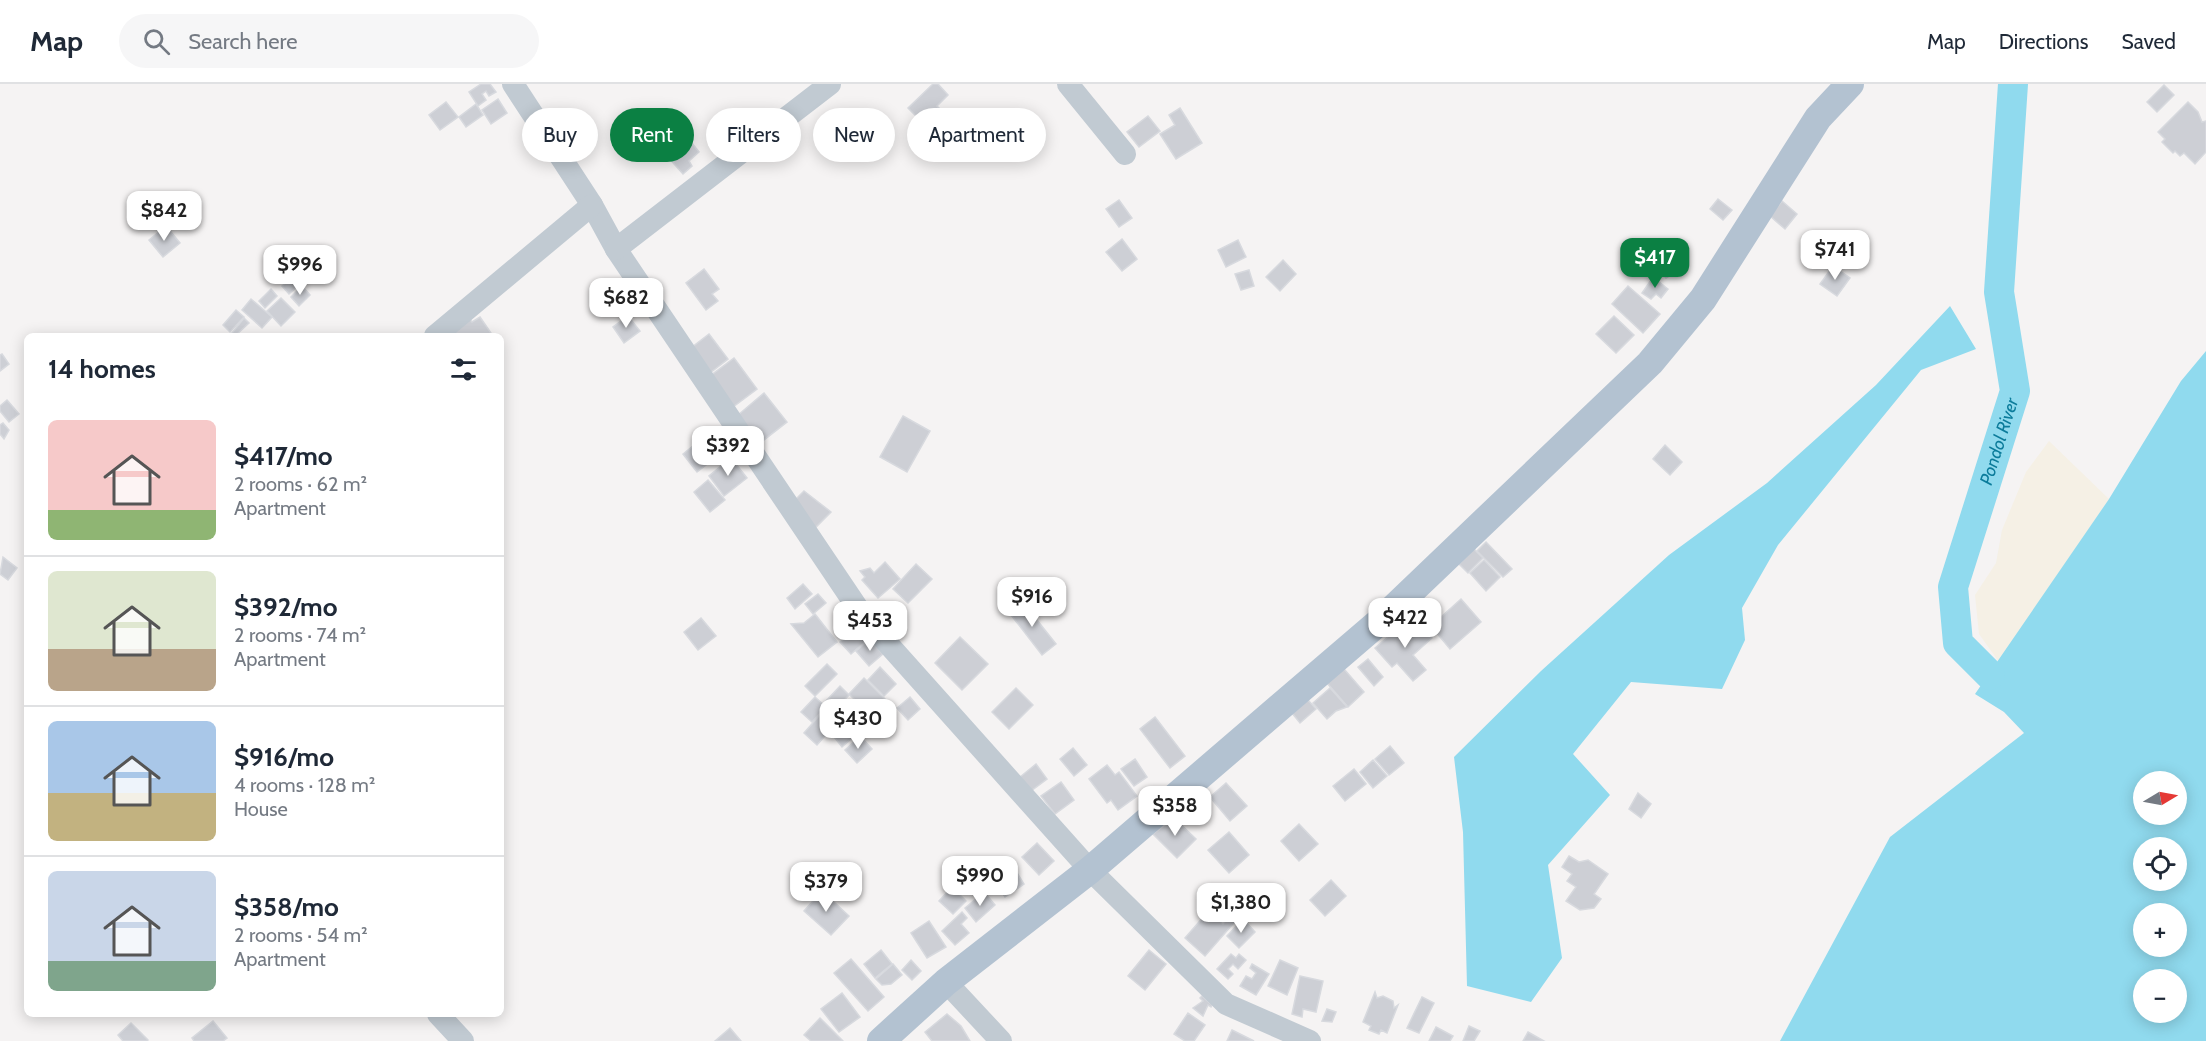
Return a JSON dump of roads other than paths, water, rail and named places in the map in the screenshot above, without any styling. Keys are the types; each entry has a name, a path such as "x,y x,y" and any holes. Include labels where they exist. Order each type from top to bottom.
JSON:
{"main road":[{"path":"881,1041 946,982 1090,870 1378,622 1650,363 1703,299 1818,118 1850,84"}],"street":[{"path":"513,84 592,205 616,249 863,616 1090,870 1226,1004 1310,1041"},
{"path":"616,249 830,84"},
{"path":"1068,84 1125,154"},
{"path":"439,333 592,205"},
{"path":"946,982 1001,1041"},
{"path":"441,1017 463,1041"}],"water":[{"path":"1950,306 1976,349 1921,370 1778,545 1742,608 1745,640 1722,689 1631,682 1573,754 1610,795 1548,865 1562,958 1531,1002 1467,986 1463,832 1454,757 1541,671 1669,555 1767,483 1876,385"},
{"path":"2206,351 2206,1041 1780,1041 1890,837 2024,733 2004,712 1975,694 2109,499 2181,381"}],"waterway":[{"name":"Pondol River","path":"1990,675 1958,643 1953,587 2015,391 1999,292 2013,84"}]}
